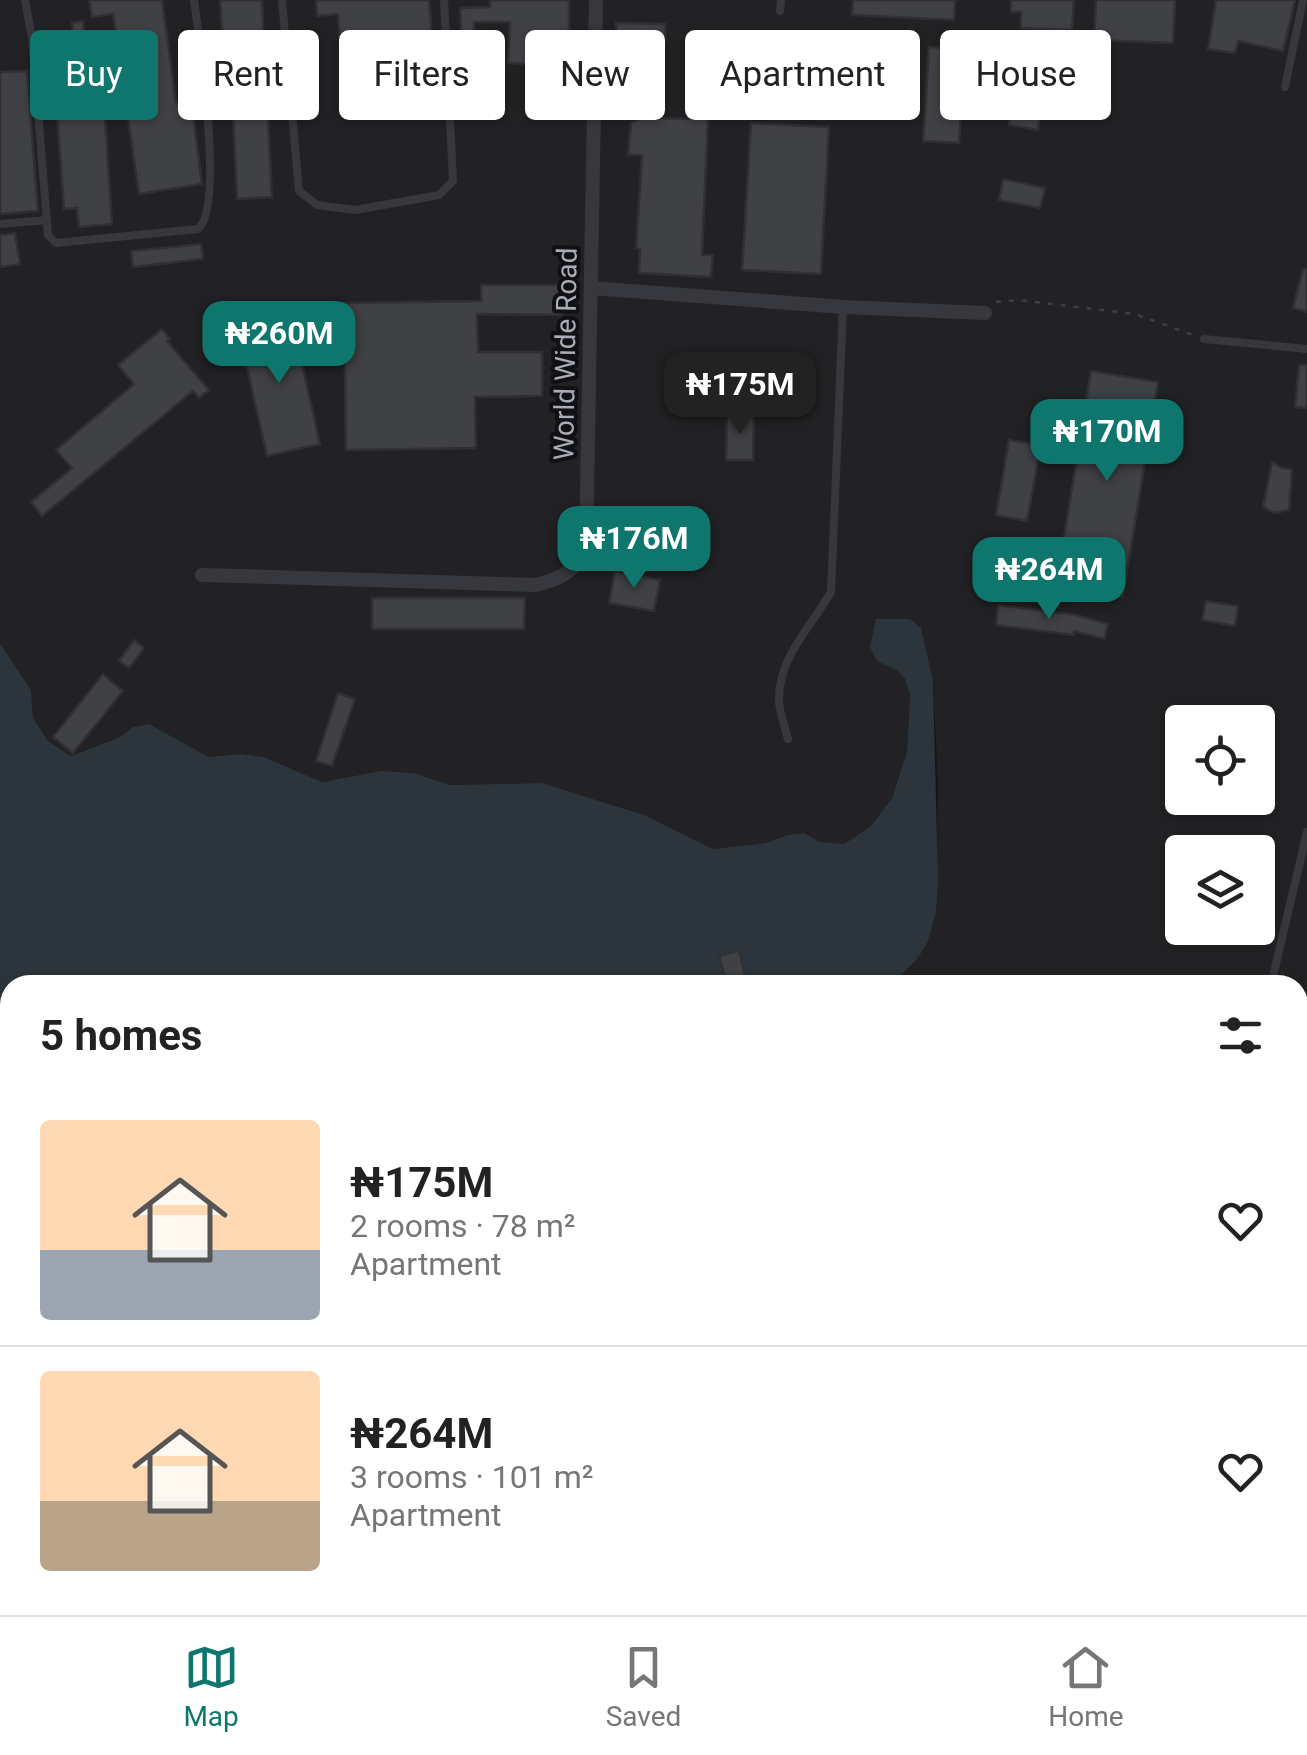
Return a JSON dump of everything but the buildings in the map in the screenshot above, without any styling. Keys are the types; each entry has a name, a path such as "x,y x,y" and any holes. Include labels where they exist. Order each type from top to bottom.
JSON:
{"street":[{"name":"World Wide Road","path":"202,575 536,585 562,578 577,566 586,546 596,0"},
{"path":"591,288 843,307 986,313"}],"lane":[{"path":"25,0 32,38 47,220 50,240 56,242 198,229 204,224 209,204 208,117 194,0"},
{"path":"282,0 300,191 317,206 355,210 439,195 453,181 444,0"},
{"path":"780,0 780,11"},
{"path":"1284,87 1303,0"},
{"path":"0,224 47,220"},
{"path":"788,739 778,700 786,666 801,634 830,592 843,307"},
{"path":"1204,339 1307,349"},
{"path":"1273,975 1307,832"}],"path":[{"path":"986,313 992,303 1002,300 1102,309 1135,314 1204,339"}],"shaded area":[{"path":"0,0 1307,0 1307,975 901,975 918,958 936,912 938,782 933,681 877,661 898,670 905,679 910,696 907,752 892,798 871,826 844,844 820,842 803,833 766,843 713,849 644,815 542,783 450,785 414,773 381,771 322,782 264,757 209,757 149,724 133,727 118,738 71,756 48,741 33,718 31,690 0,643"},
{"path":"876,619 910,619 921,628 933,681 936,912 928,941 901,975 0,975 0,643 31,690 33,718 48,741 71,756 118,738 133,727 149,724 209,757 264,757 322,782 381,771 414,773 450,785 542,783 644,815 713,849 766,843 804,833 820,842 844,844 871,826 892,798 907,752 910,696 905,679 877,661 870,647"}]}
